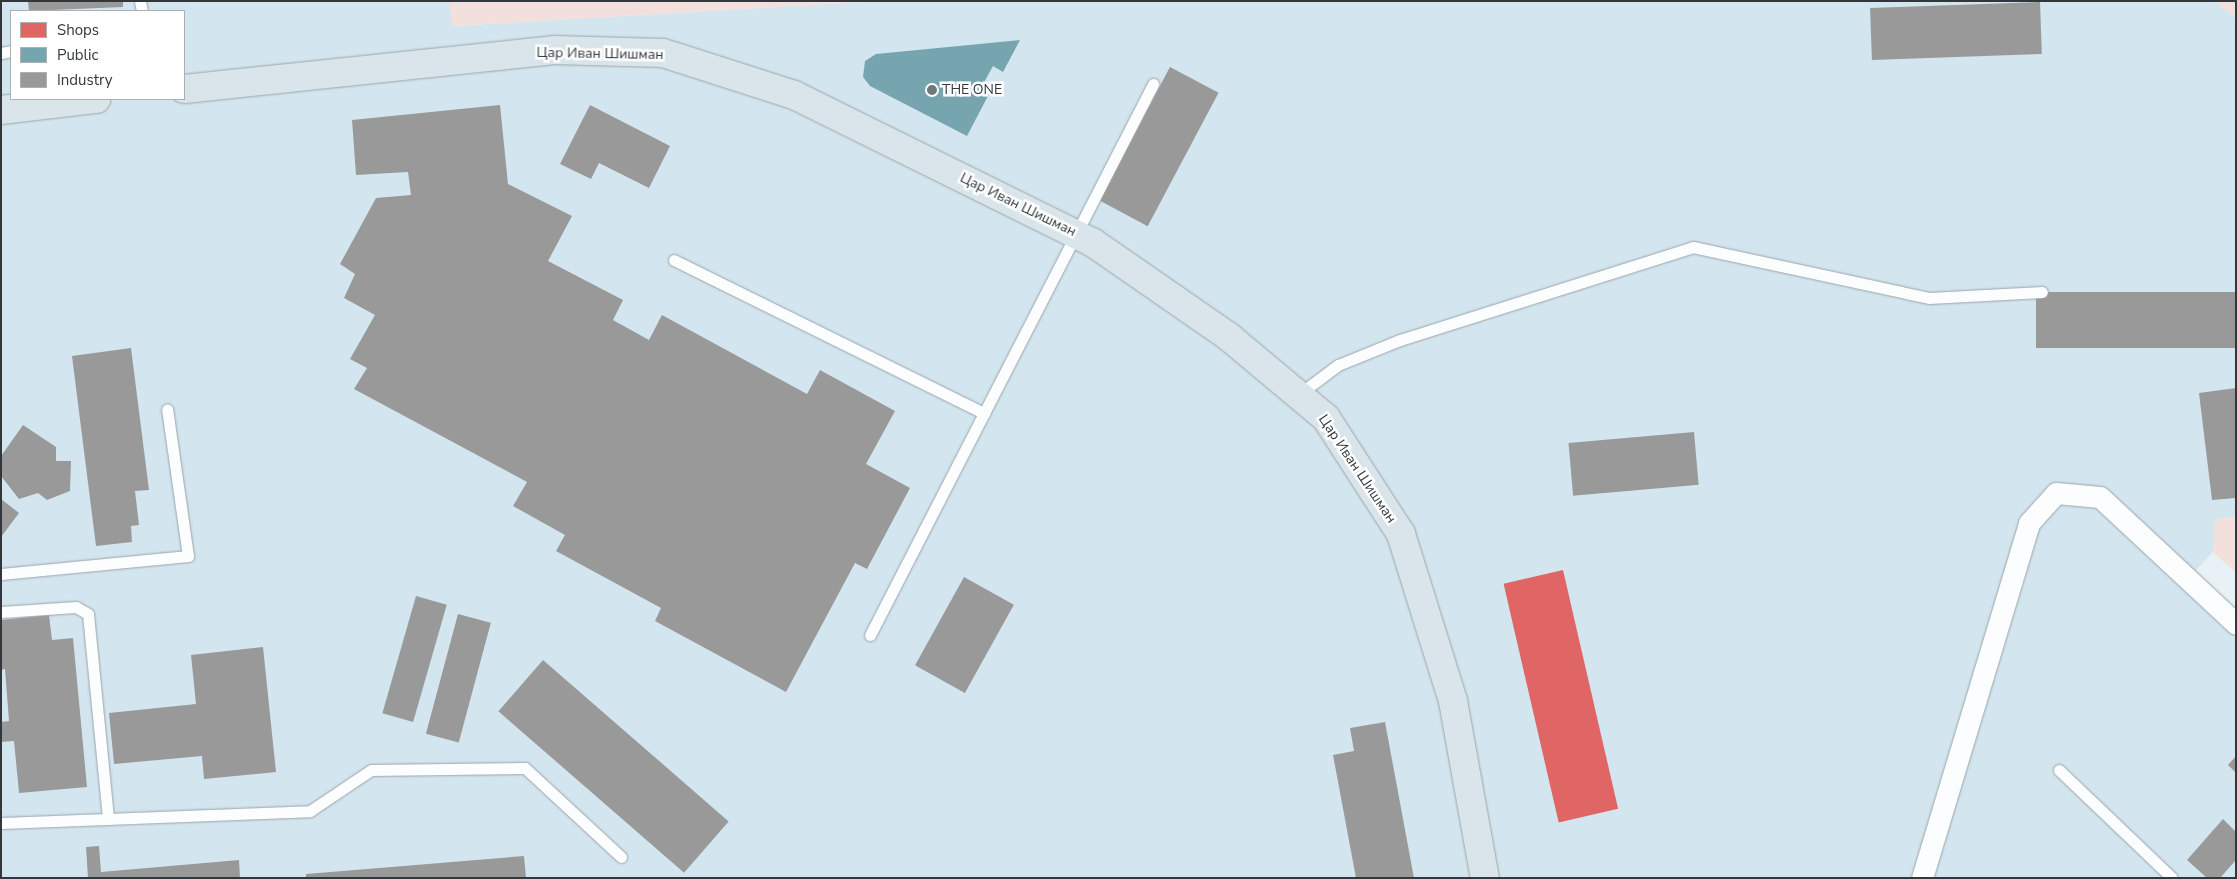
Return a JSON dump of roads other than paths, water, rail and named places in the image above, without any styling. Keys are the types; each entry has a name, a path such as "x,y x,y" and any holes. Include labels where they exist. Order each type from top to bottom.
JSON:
{"main road":[{"name":"Цар Иван Шишман","path":"185,89 554,50 663,53 794,95 1075,234 1229,337 1326,418 1400,534 1453,701 1485,878"},
{"path":"1,110 87,100"}],"street":[{"path":"1922,878 2029,523 2056,494 2100,498 2236,624"}],"lane":[{"path":"870,635 1153,84"},
{"path":"1298,395 1338,365 1400,340 1693,247 1929,298 2042,292"},
{"path":"674,260 984,413"},
{"path":"1,574 188,556 167,409"},
{"path":"1,612 76,607 88,614 108,819"},
{"path":"1,823 310,811 371,770 525,768 621,857"},
{"path":"2059,770 2172,878"}],"place":[{"name":"THE ONE","path":"932,90"}]}
